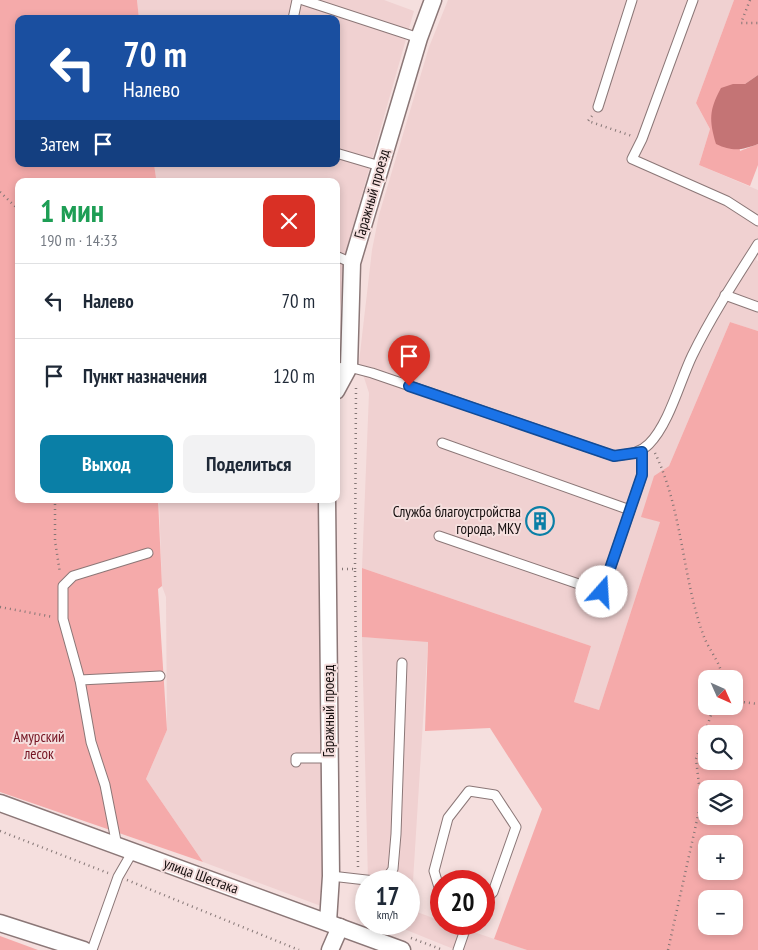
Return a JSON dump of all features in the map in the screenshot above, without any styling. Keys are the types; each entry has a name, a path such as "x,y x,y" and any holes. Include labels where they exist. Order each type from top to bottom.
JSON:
{"street":[{"name":"Гаражный проезд","path":"342,367 352,263 419,38 433,0"},
{"name":"Гаражный проезд","path":"327,503 330,876 334,925"},
{"name":"улица Шестака","path":"0,803 402,950"},
{"path":"0,923 84,950"},
{"path":"330,950 334,925"}],"lane":[{"path":"294,15 297,0"},
{"path":"304,0 419,38"},
{"path":"598,107 632,0"},
{"path":"693,0 642,139 632,159 727,201 758,221"},
{"path":"340,154 380,166"},
{"path":"342,367 614,456 642,452 663,422 692,355 725,295 758,244"},
{"path":"340,258 352,263"},
{"path":"725,295 758,307"},
{"path":"442,443 630,510"},
{"path":"439,536 602,592 642,475 642,452"},
{"path":"92,950 118,877 125,849 91,742 80,680 63,619 63,586 73,576 148,553"},
{"path":"392,870 396,834 402,663"},
{"path":"80,680 160,676"},
{"path":"296,757 329,758"},
{"path":"434,870 448,818 469,791 495,796 516,827 495,886"},
{"path":"330,876 355,879"},
{"path":"458,950 464,935"}],"path":[{"path":"750,0 741,23 758,23"},
{"path":"598,107 588,121 642,139"},
{"path":"0,192 15,206"},
{"path":"342,367 356,386 357,870"},
{"path":"650,443 663,470 699,620 718,670"},
{"path":"55,503 55,541 63,586"},
{"path":"328,569 355,569"},
{"path":"0,607 63,619"},
{"path":"743,702 758,704"},
{"path":"668,950 701,802 696,759 711,715"},
{"path":"0,831 299,950"}],"shaded area":[{"path":"137,0 384,0 414,11 347,247 340,306 340,178 156,178 154,167 340,167 340,15 139,15"},
{"path":"448,0 734,0 696,103 710,129 699,165 758,190 758,253 756,260 758,261 758,331 730,322 669,466 663,470 660,522 599,710 574,702 591,646 362,568 369,393 359,362 372,250 379,215 429,47"},
{"path":"758,75 758,144 737,149 716,144 711,115 721,88 733,84 745,84"},
{"path":"159,503 320,503 324,830 321,906 203,862 146,779 167,730 166,597 162,586"},
{"path":"362,637 428,641 414,870 368,870"},
{"path":"420,913 430,917 430,935 483,935 527,950 456,950 419,935"}],"green space":[{"name":"Амурский лесок","path":"0,0 137,0 139,15 15,15 15,167 154,167 156,178 15,178 15,503 158,503 162,586 158,589 167,730 146,779 203,862 0,792"},
{"path":"734,0 758,0 758,75 745,84 733,84 740,151 758,144 758,165 750,186 699,165 710,129 696,103"},
{"path":"730,322 758,331 758,950 527,950 494,939 542,809 490,728 425,731 428,642 362,637 362,568 591,646 574,702 599,710 660,522 641,517 654,476 669,466"},
{"path":"0,936 38,950 0,950"}],"place":[{"name":"Служба благоустройства города, МКУ","path":"540,521"}],"route":[{"path":"409,386 614,456 642,452 642,475 602,592"}]}
